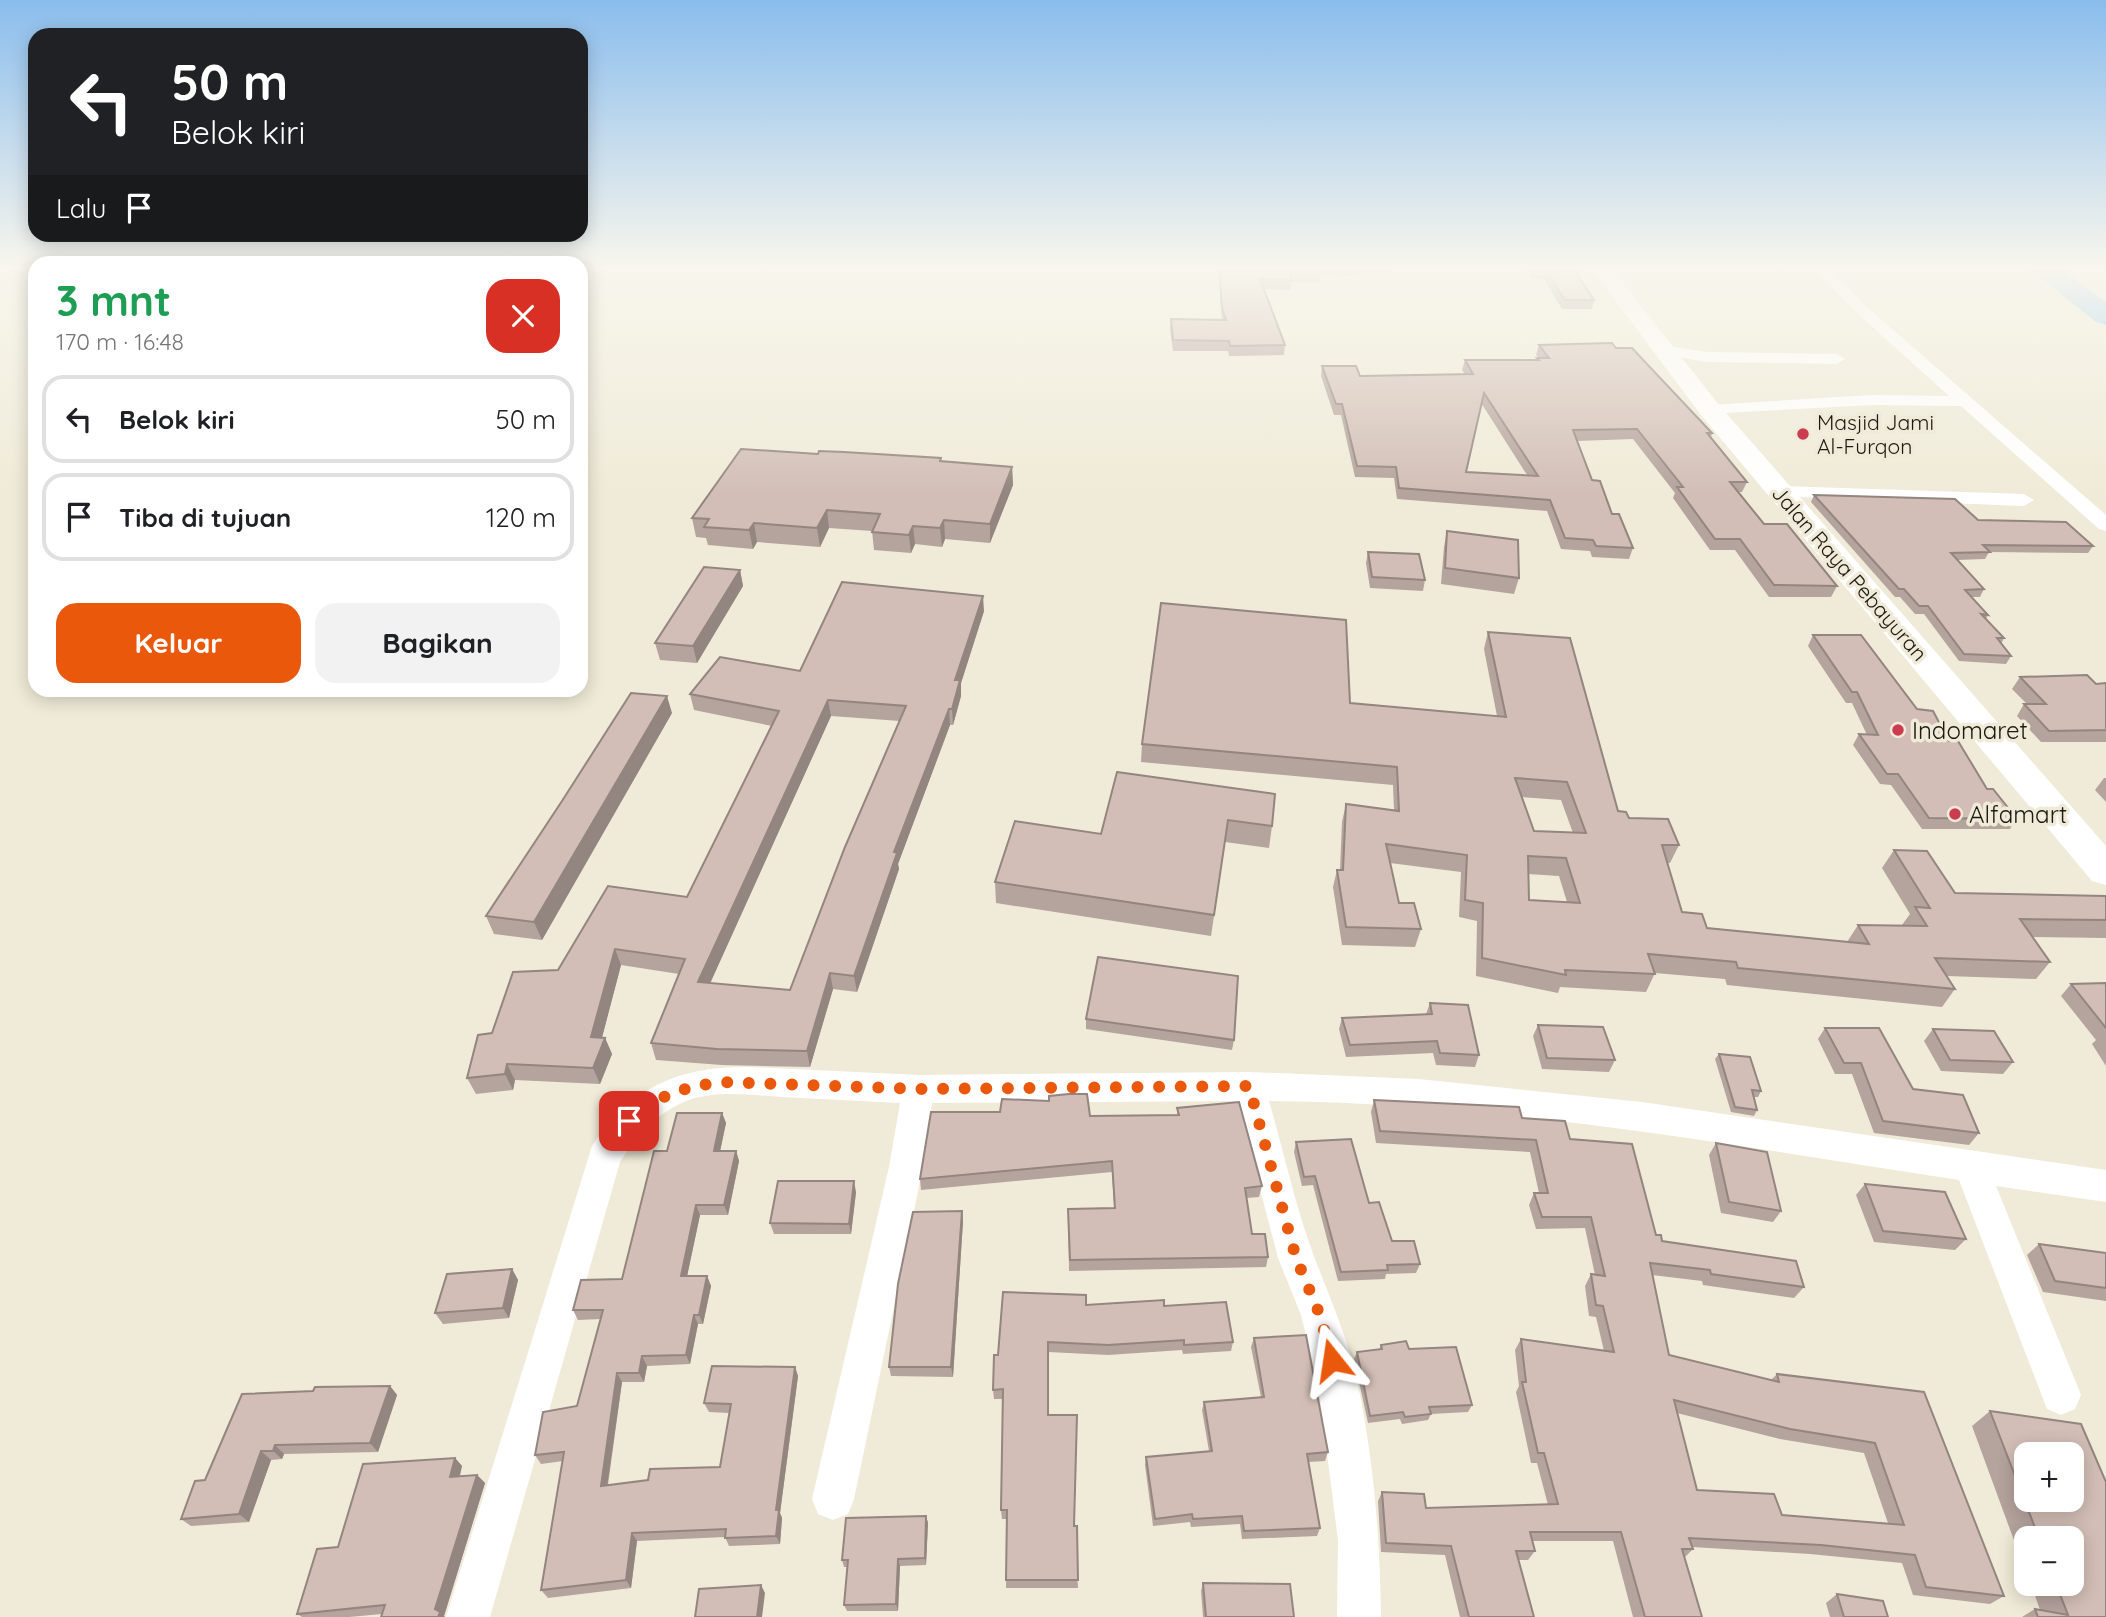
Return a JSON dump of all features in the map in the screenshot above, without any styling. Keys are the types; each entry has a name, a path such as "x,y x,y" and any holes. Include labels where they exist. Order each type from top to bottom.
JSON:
{"main road":[{"name":"Jalan Raya Pebayuran","path":"1657,343 1710,410 1877,601 2106,871"}],"street":[{"path":"1900,343 2106,525"},
{"path":"1662,350 1707,357 1837,359"},
{"path":"1710,410 1872,400 1966,401"},
{"path":"1781,492 2024,500"},
{"path":"468,1617 604,1157 619,1132 640,1111 666,1095 694,1085 767,1082 918,1089 1249,1086 1483,1098 1648,1116 1972,1169 2106,1186"},
{"path":"1249,1086 1296,1258 1320,1315 1338,1383 1359,1540 1359,1617"},
{"path":"833,1499 906,1167 918,1089"},
{"path":"1972,1169 2061,1395"}],"building":[{"path":"1229,343 1285,345 1230,346"},
{"path":"1612,343 1616,348 1632,348 1712,433 1707,433 1747,482 1730,482 1764,524 1787,524 1837,586 1774,585 1740,539 1715,539 1677,487 1683,487 1637,429 1573,430 1592,480 1600,481 1612,514 1619,514 1633,548 1596,546 1593,540 1565,538 1550,500 1399,488 1396,467 1357,466 1342,404 1336,404 1322,366 1356,366 1360,376 1473,374 1465,360 1549,358 1539,345","holes":["1484,393 1538,476 1466,472"]},
{"path":"741,449 941,458 940,461 1012,467 990,524 944,520 940,528 913,526 909,535 872,532 880,514 827,510 817,528 754,523 749,530 704,527 709,519 692,518"},
{"path":"1814,495 1955,499 1978,520 2066,522 2093,546 1983,545 1990,552 1951,553 1984,589 1965,590 1988,615 1981,614 2004,638 1997,638 2011,656 1964,654 1928,606 1919,606 1904,589 1899,589"},
{"path":"1447,531 1518,540 1519,578 1445,568"},
{"path":"1368,552 1419,554 1425,580 1372,577"},
{"path":"704,567 740,570 693,646 655,643"},
{"path":"842,582 983,596 955,680 960,680 952,709 949,709 894,852 897,853 854,976 830,973 807,1051 717,1049 651,1043 685,959 615,949 591,1037 605,1038 593,1068 507,1064 505,1074 467,1078 478,1035 492,1033 513,972 558,970 608,886 687,897 779,711 690,694 720,657 800,671","holes":["828,700 906,706 845,847 790,990 698,982"]},
{"path":"1161,603 1346,620 1350,703 1506,717 1488,632 1570,638 1618,811 1626,812 1629,818 1668,819 1679,845 1662,845 1682,912 1702,914 1707,928 1869,944 1858,925 1927,926 1915,907 1930,908 1894,850 1927,851 1955,893 2106,896 2106,920 2020,919 2050,962 1935,958 1955,989 1738,968 1736,962 1648,954 1655,974 1565,970 1566,975 1482,958 1483,903 1465,900 1467,855 1386,844 1399,903 1414,903 1421,929 1346,927 1337,870 1343,870 1346,804 1399,811 1397,767 1142,744","holes":["1515,778 1567,782 1586,833 1534,831","1528,856 1566,858 1580,903 1529,900"]},
{"path":"1813,635 1861,635 1917,709 1933,711 1949,741 1958,741 1987,789 1993,789 2017,819 1929,818 1898,774 1887,774 1859,734 1878,735 1857,692 1852,692"},
{"path":"2087,675 2096,684 2106,683 2106,730 2049,731 2024,704 2046,704 2020,677"},
{"path":"631,693 667,696 534,922 486,916 562,801"},
{"path":"1117,772 1275,794 1272,826 1228,820 1214,915 995,882 1015,821 1101,834"},
{"path":"1098,957 1238,976 1234,1040 1086,1019"},
{"path":"2106,983 2106,1028 2071,984"},
{"path":"1430,1003 1468,1005 1479,1055 1440,1053 1437,1041 1350,1045 1342,1018 1432,1014"},
{"path":"1538,1025 1603,1027 1615,1060 1547,1058"},
{"path":"1825,1028 1879,1028 1913,1089 1963,1095 1979,1133 1883,1121 1861,1063 1844,1063"},
{"path":"1933,1029 1994,1031 2013,1062 1950,1060"},
{"path":"1719,1054 1750,1057 1761,1091 1752,1090 1757,1110 1735,1107"},
{"path":"1087,1094 1090,1116 1179,1115 1177,1108 1239,1102 1262,1186 1245,1188 1252,1234 1265,1234 1268,1257 1070,1260 1068,1209 1115,1208 1112,1161 920,1179 931,1112 1000,1112 1002,1099 1049,1101 1049,1096"},
{"path":"1374,1100 1519,1107 1522,1118 1565,1121 1570,1139 1632,1144 1656,1235 1661,1235 1662,1241 1796,1261 1804,1287 1711,1274 1710,1270 1650,1263 1669,1355 1779,1382 1777,1374 1924,1392 2004,1596 1926,1587 1915,1555 1821,1545 1689,1538 1693,1549 1682,1549 1702,1617 1645,1617 1621,1532 1530,1532 1535,1551 1516,1551 1534,1617 1469,1617 1451,1546 1386,1543 1382,1492 1424,1494 1426,1508 1558,1504 1544,1453 1538,1453 1522,1382 1526,1382 1521,1339 1614,1352 1603,1306 1596,1305 1591,1274 1605,1276 1591,1217 1542,1217 1534,1193 1548,1193 1536,1140 1380,1131","holes":["1674,1400 1790,1429 1875,1443 1904,1525 1782,1515 1774,1494 1697,1490"]},
{"path":"677,1113 722,1113 714,1151 736,1151 724,1205 696,1205 681,1276 707,1276 699,1315 694,1315 686,1355 642,1356 639,1373 617,1373 601,1486 648,1480 650,1469 720,1467 731,1404 704,1403 712,1366 795,1367 776,1510 779,1510 776,1536 725,1538 726,1529 632,1533 626,1580 541,1590 564,1452 535,1455 543,1412 577,1406 603,1310 573,1310 581,1280 622,1279 654,1151 667,1151"},
{"path":"1351,1139 1369,1203 1379,1202 1392,1241 1414,1241 1420,1264 1387,1265 1388,1270 1341,1272 1315,1176 1304,1177 1296,1142"},
{"path":"1716,1143 1767,1152 1781,1211 1729,1202"},
{"path":"778,1181 854,1181 849,1224 770,1223"},
{"path":"1865,1184 1945,1192 1966,1239 1883,1231"},
{"path":"962,1211 951,1367 889,1367 898,1284 913,1212"},
{"path":"2039,1244 2106,1253 2106,1288 2055,1281"},
{"path":"512,1269 503,1308 435,1313 447,1274"},
{"path":"1003,1292 1086,1295 1086,1305 1164,1300 1164,1306 1226,1302 1233,1342 1184,1345 1184,1340 1108,1345 1048,1342 1048,1415 1077,1415 1074,1526 1077,1526 1078,1580 1006,1580 1007,1510 1001,1510 1003,1389 993,1390 994,1355 998,1355"},
{"path":"1306,1335 1328,1452 1307,1454 1320,1528 1244,1531 1242,1516 1193,1519 1192,1514 1155,1519 1146,1457 1212,1451 1204,1402 1264,1397 1254,1338"},
{"path":"1406,1341 1409,1349 1456,1347 1472,1405 1429,1407 1431,1414 1405,1417 1403,1412 1370,1416 1357,1352 1382,1349 1381,1345"},
{"path":"390,1386 370,1443 275,1445 273,1451 261,1451 239,1514 181,1519 195,1481 205,1480 242,1394 313,1391 315,1387"},
{"path":"1990,1411 2081,1424 2106,1482 2106,1617 2038,1617 2035,1609 2068,1615 2061,1596 2084,1596 2084,1526 2034,1526 2029,1512 2084,1512 2084,1442 2014,1442 2014,1473"},
{"path":"455,1458 450,1477 477,1475 435,1609 440,1612 438,1617 381,1617 385,1605 297,1614 317,1549 338,1547 363,1464"},
{"path":"926,1516 925,1558 898,1559 896,1604 844,1605 848,1560 842,1560 846,1518"},
{"path":"1203,1583 1290,1584 1294,1617 1206,1617"},
{"path":"761,1585 757,1617 695,1617 699,1589"},
{"path":"1837,1594 1883,1601 1888,1617 1844,1617"}],"place":[{"name":"Masjid Jami Al-Furqon","path":"1803,434"},
{"name":"Indomaret","path":"1898,730"},
{"name":"Alfamart","path":"1955,814"}],"route":[{"path":"629,1121 666,1095 694,1085 723,1082 918,1089 1249,1086 1296,1258 1320,1315 1332,1360"}]}
